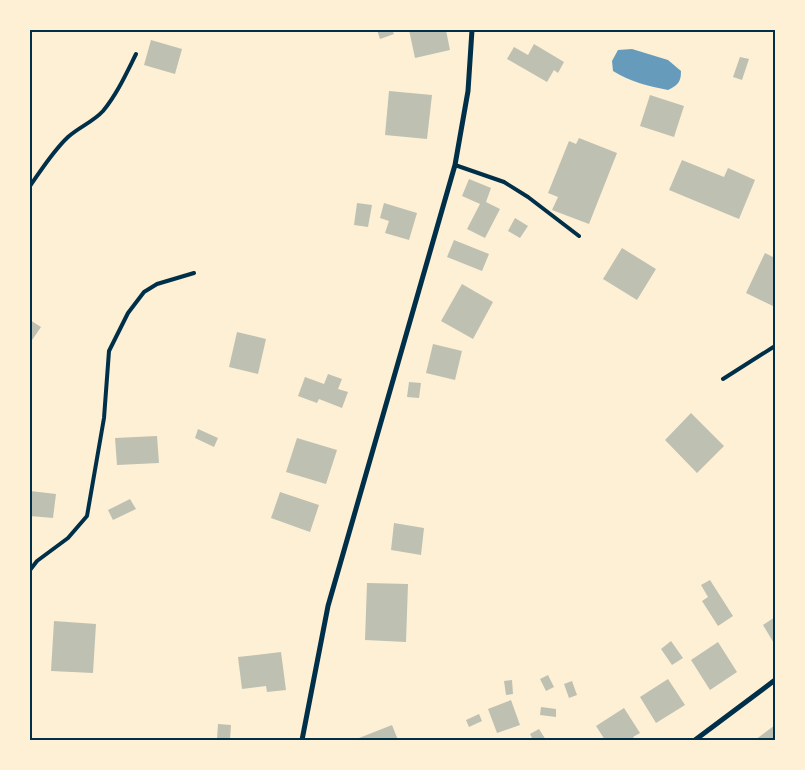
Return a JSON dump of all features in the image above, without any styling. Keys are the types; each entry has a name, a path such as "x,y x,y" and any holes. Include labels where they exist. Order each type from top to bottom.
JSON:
{"street":[{"path":"302,740 328,606 455,165 468,91 472,30"},
{"path":"695,740 775,680"}],"lane":[{"path":"30,186 47,160 69,135 102,112 116,92 136,54"},
{"path":"455,165 504,182 528,197 579,236"},
{"path":"30,570 37,561 68,538 87,516 104,418 109,351 128,313 144,292 156,284 194,273"},
{"path":"723,379 775,346"}],"water":[{"path":"632,49 668,60 681,71 678,83 668,90 633,81 613,71 612,61 618,50"}],"building":[{"path":"377,30 392,30 394,34 380,39"},
{"path":"409,30 446,30 450,50 415,58"},
{"path":"151,40 182,49 175,74 144,65"},
{"path":"534,44 564,62 558,73 554,70 547,82 507,59 514,47 528,55"},
{"path":"740,57 749,59 742,80 733,77"},
{"path":"389,91 432,95 427,139 385,135"},
{"path":"650,95 684,106 674,137 640,126"},
{"path":"579,138 617,153 589,224 552,210 558,197 548,193 569,141 576,144"},
{"path":"682,160 724,177 728,168 755,180 739,219 669,190"},
{"path":"469,179 491,188 486,202 500,209 485,238 467,229 480,204 462,196"},
{"path":"357,203 372,205 368,227 354,225"},
{"path":"384,203 417,213 409,240 385,233 389,221 380,218"},
{"path":"515,218 528,226 520,238 508,231"},
{"path":"454,240 489,254 482,271 447,257"},
{"path":"622,248 656,269 637,300 603,279"},
{"path":"765,253 775,258 775,307 746,293"},
{"path":"462,284 493,302 473,339 441,321"},
{"path":"30,320 41,327 30,343"},
{"path":"237,332 266,339 258,374 229,367"},
{"path":"433,344 462,351 455,380 426,373"},
{"path":"328,374 342,379 338,389 348,392 342,408 319,399 317,403 298,396 305,377 324,384"},
{"path":"409,382 421,383 419,398 407,397"},
{"path":"691,413 724,446 697,473 665,440"},
{"path":"198,429 218,438 214,447 195,438"},
{"path":"157,436 159,463 117,465 115,438"},
{"path":"297,438 337,450 326,484 286,472"},
{"path":"30,491 56,494 53,518 30,516"},
{"path":"280,492 319,505 310,532 271,518"},
{"path":"130,499 136,509 113,520 108,510"},
{"path":"394,523 424,528 421,555 391,550"},
{"path":"710,580 733,616 718,626 702,601 708,597 701,585"},
{"path":"367,583 408,584 406,642 365,640"},
{"path":"775,617 775,645 763,625"},
{"path":"54,621 96,624 93,673 51,671"},
{"path":"671,641 683,658 672,665 661,649"},
{"path":"718,642 737,672 710,690 691,660"},
{"path":"281,652 286,690 267,692 266,686 242,689 238,657"},
{"path":"548,675 554,687 546,691 540,679"},
{"path":"668,679 685,705 656,723 640,697"},
{"path":"512,680 513,694 506,695 504,681"},
{"path":"572,681 577,695 569,698 564,684"},
{"path":"511,700 520,725 497,733 488,709"},
{"path":"541,707 556,709 556,717 540,715"},
{"path":"624,708 640,733 633,737 635,740 605,740 596,726"},
{"path":"479,714 482,721 469,727 466,720"},
{"path":"218,724 231,725 230,740 217,740"},
{"path":"392,725 398,740 360,740 359,738"},
{"path":"775,725 775,740 755,740"},
{"path":"539,729 546,740 533,740 530,734"}]}
